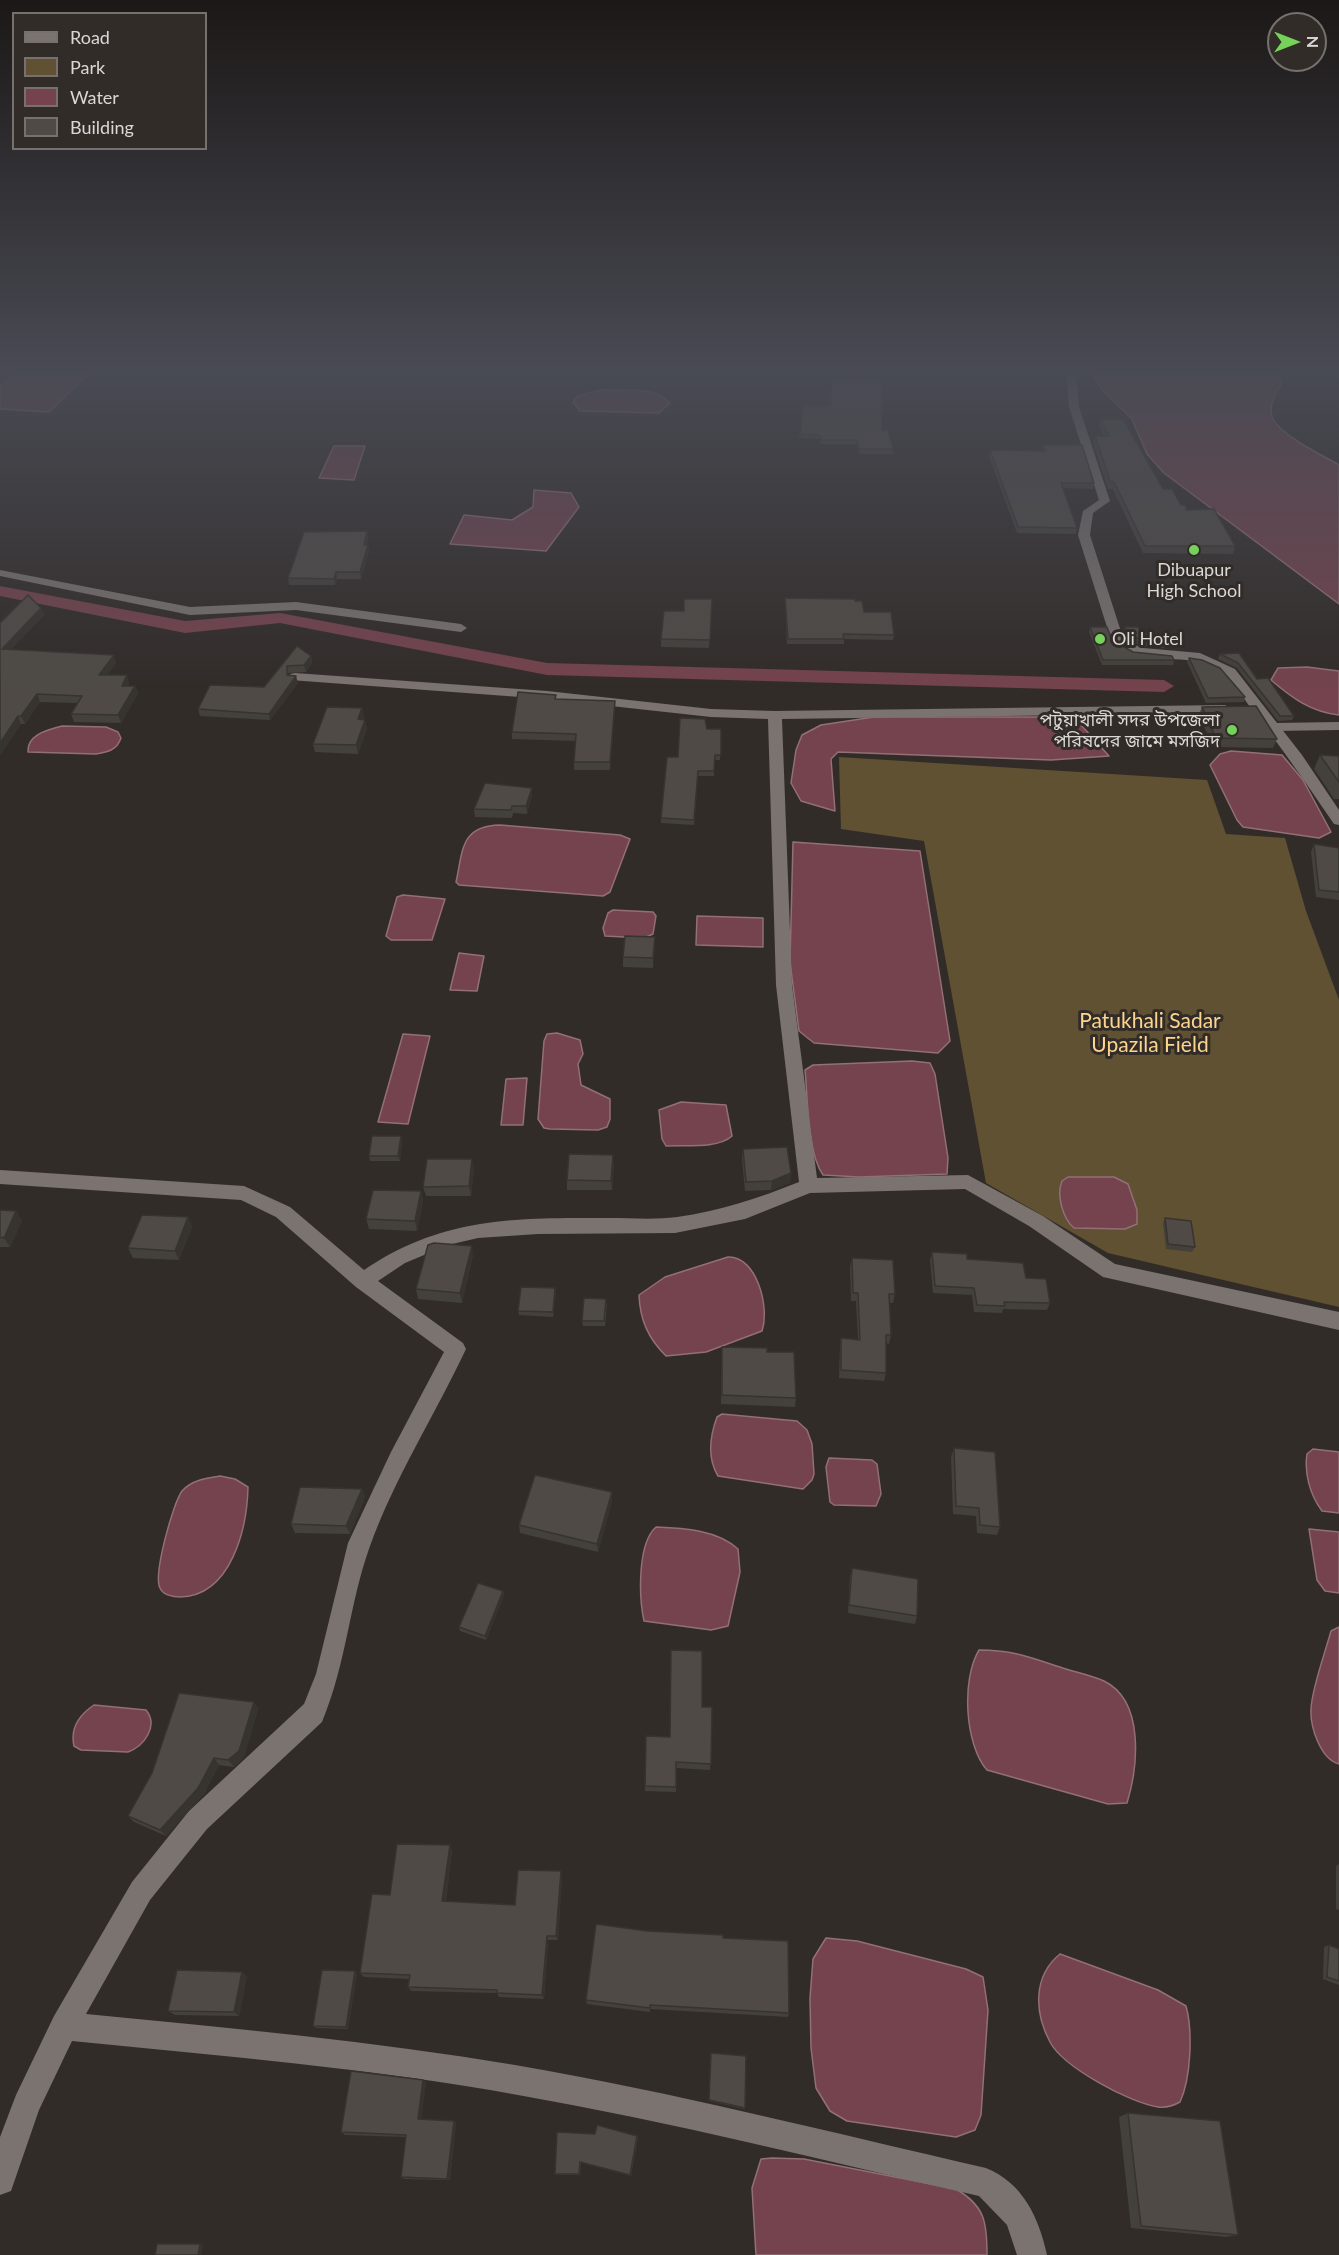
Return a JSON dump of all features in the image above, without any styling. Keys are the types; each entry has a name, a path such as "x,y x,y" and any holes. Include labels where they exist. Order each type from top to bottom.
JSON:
{"street":[{"path":"1097,477 1105,501 1088,511 1083,536 1118,643 1129,650 1195,656 1217,664 1230,672 1275,727 1339,821"},
{"path":"0,573 190,611 296,606 461,628"},
{"path":"295,677 558,696 711,712 775,715 1260,708"},
{"path":"775,715 777,839 784,985 809,1186"},
{"path":"1275,727 1339,726"},
{"path":"0,1177 139,1184 244,1193 283,1212 363,1281 456,1349 414,1424 357,1549 323,1692 313,1713 198,1820 141,1891 64,2026 26,2104 0,2180"},
{"path":"363,1281 398,1257 464,1233 529,1227 675,1225 745,1211 809,1186 968,1182 1036,1221 1110,1271 1339,1321"},
{"path":"64,2026 317,2051 515,2080 639,2103 975,2180 986,2183 1012,2202 1027,2232 1032,2255"}],"green space":[{"name":"Patukhali Sadar Upazila Field","path":"839,757 1207,780 1226,834 1285,838 1306,911 1339,1000 1339,1307 1108,1253 986,1183 924,841 841,829"}],"water":[{"path":"319,477 355,477 354,480"},
{"path":"1170,477 1339,477 1339,604"},
{"path":"534,490 571,493 579,507 546,551 450,544 464,515 512,520 533,507"},
{"path":"1307,667 1339,671 1339,715 1320,711 1302,703 1271,680 1278,668"},
{"path":"874,717 1074,717 1109,756 1051,760 838,752 831,759 835,811 801,801 791,783 796,750 802,735 821,725"},
{"path":"62,726 106,727 118,732 121,738 112,750 96,754 28,752 31,741 35,737"},
{"path":"1231,751 1282,755 1303,780 1331,832 1319,838 1243,827 1237,820 1210,765 1220,754"},
{"path":"500,825 620,835 630,839 610,892 603,896 459,885 456,882 460,860 470,835 487,826"},
{"path":"793,842 920,851 950,1041 938,1053 814,1043 799,1031 790,962"},
{"path":"403,895 445,899 432,940 391,940 386,936 397,897"},
{"path":"613,910 653,912 656,916 653,934 644,938 605,936 603,928 608,913"},
{"path":"697,916 763,918 763,947 696,945"},
{"path":"459,953 484,956 477,991 450,990"},
{"path":"557,1033 580,1040 583,1054 578,1064 581,1085 610,1099 610,1119 607,1127 598,1130 550,1129 544,1128 538,1119 544,1041 547,1034"},
{"path":"403,1034 430,1036 408,1124 378,1122"},
{"path":"912,1061 930,1063 935,1074 948,1158 947,1174 859,1177 823,1175 811,1139 805,1070 813,1065"},
{"path":"527,1078 523,1125 501,1125 506,1079"},
{"path":"681,1102 726,1105 732,1136 710,1145 666,1146 662,1139 659,1110"},
{"path":"1068,1177 1114,1177 1128,1184 1137,1210 1137,1224 1125,1229 1074,1228 1067,1219 1060,1200 1062,1181"},
{"path":"728,1257 738,1259 754,1274 759,1285 764,1310 762,1331 706,1352 666,1356 646,1328 639,1295 665,1277"},
{"path":"722,1414 797,1421 807,1430 812,1444 814,1474 812,1480 803,1489 718,1476 712,1462 711,1447 717,1417"},
{"path":"1313,1449 1339,1452 1339,1513 1322,1511 1311,1491 1306,1461 1307,1454"},
{"path":"829,1458 872,1460 877,1464 881,1494 876,1506 834,1505 830,1502 826,1467"},
{"path":"220,1476 235,1479 248,1487 244,1522 233,1557 224,1573 198,1594 180,1597 166,1594 160,1588 159,1569 165,1539 178,1498 190,1484"},
{"path":"656,1527 689,1529 710,1534 738,1549 740,1572 728,1626 711,1630 644,1621 641,1572 645,1546"},
{"path":"1309,1529 1339,1532 1339,1593 1325,1591 1317,1580"},
{"path":"1339,1627 1339,1764 1326,1756 1322,1749 1314,1733 1311,1709 1316,1681 1331,1631"},
{"path":"979,1650 1001,1651 1029,1657 1099,1679 1117,1691 1126,1703 1135,1736 1134,1772 1127,1803 1108,1804 987,1770 974,1745 968,1712 970,1678"},
{"path":"94,1705 146,1710 151,1722 148,1735 128,1752 81,1750 74,1746 73,1733 80,1718"},
{"path":"826,1938 857,1941 966,1969 983,1977 988,2010 981,2115 975,2130 956,2137 847,2121 830,2111 816,2088 811,2048 810,1998 813,1959"},
{"path":"1060,1954 1158,1990 1186,2006 1190,2028 1190,2054 1187,2080 1180,2102 1161,2107 1131,2099 1098,2082 1057,2052 1050,2042 1041,2019 1039,1995 1045,1973"},
{"path":"761,2159 804,2159 956,2189 966,2195 979,2209 985,2224 987,2255 756,2255 752,2188"}],"building":[{"path":"1000,477 1092,477 1094,483 1061,483 1077,528 1018,527"},
{"path":"1109,477 1156,477 1163,489 1172,489 1181,505 1185,505 1187,510 1214,509 1235,546 1145,546 1114,482 1110,481"},
{"path":"367,531 364,545 368,545 360,572 336,572 334,579 288,578 304,532"},
{"path":"28,595 41,608 2,649 114,655 99,675 127,675 122,686 135,686 118,715 71,714 82,696 37,694 21,716 18,716 0,743 0,623"},
{"path":"785,598 862,601 864,612 891,612 894,635 843,634 844,639 788,639"},
{"path":"684,599 712,599 710,640 661,639 664,611 684,611"},
{"path":"1090,627 1107,627 1112,640 1133,652 1172,656 1174,660 1103,660"},
{"path":"1125,627 1138,627 1141,633 1163,634 1167,643 1145,641 1127,634"},
{"path":"297,646 311,656 304,665 287,666 287,675 296,676 269,714 198,709 210,685 264,687"},
{"path":"1239,653 1257,679 1268,678 1294,716 1280,716 1238,663 1220,654"},
{"path":"1189,658 1202,660 1220,668 1245,697 1208,698"},
{"path":"518,692 556,695 555,699 615,701 610,762 574,762 576,734 512,732"},
{"path":"1256,706 1277,739 1216,738 1202,707"},
{"path":"327,707 362,708 358,719 365,720 356,745 313,744"},
{"path":"680,718 705,719 707,729 721,729 721,755 715,755 714,771 698,771 694,820 661,818 667,757 678,757"},
{"path":"1320,755 1339,756 1339,782"},
{"path":"485,783 532,788 526,806 512,806 511,810 474,809"},
{"path":"1314,844 1339,848 1339,892 1319,890"},
{"path":"625,936 655,937 653,958 623,957"},
{"path":"372,1136 401,1136 398,1156 369,1156"},
{"path":"787,1147 791,1173 772,1181 746,1182 743,1149"},
{"path":"569,1154 613,1155 611,1181 567,1180"},
{"path":"427,1159 472,1159 469,1186 423,1187"},
{"path":"373,1190 421,1191 415,1221 366,1219"},
{"path":"0,1210 16,1211 4,1238 0,1237"},
{"path":"142,1215 188,1217 175,1251 128,1248"},
{"path":"1165,1218 1191,1221 1195,1247 1168,1244"},
{"path":"434,1243 472,1246 460,1293 416,1289 428,1245"},
{"path":"932,1252 967,1254 967,1259 1023,1263 1026,1278 1046,1279 1050,1303 1004,1302 1005,1306 977,1305 974,1288 935,1286"},
{"path":"852,1258 893,1260 895,1294 889,1294 891,1335 886,1335 886,1373 841,1370 841,1338 860,1340 858,1293 853,1293"},
{"path":"521,1287 555,1288 553,1312 518,1311"},
{"path":"584,1298 606,1299 604,1321 582,1321"},
{"path":"722,1347 767,1348 767,1352 794,1352 796,1398 722,1395"},
{"path":"954,1448 995,1452 1000,1527 980,1525 979,1508 956,1506"},
{"path":"535,1475 612,1492 597,1544 519,1525"},
{"path":"300,1487 362,1489 346,1526 291,1524"},
{"path":"852,1568 918,1579 917,1616 849,1605"},
{"path":"478,1583 503,1591 485,1636 459,1627"},
{"path":"671,1650 702,1651 702,1707 712,1707 711,1764 676,1762 676,1787 645,1786 646,1736 670,1737"},
{"path":"179,1693 254,1702 239,1751 228,1760 214,1758 198,1788 160,1830 128,1816 152,1773"},
{"path":"397,1844 450,1845 442,1901 515,1905 518,1870 561,1871 556,1936 547,1936 542,1995 497,1993 497,1990 408,1987 410,1975 360,1973 372,1894 390,1895"},
{"path":"596,1924 647,1931 723,1935 723,1938 788,1941 789,2013 650,2005 650,2008 586,2000"},
{"path":"1329,1945 1339,1949 1339,1981 1327,1977"},
{"path":"177,1970 242,1972 234,2012 168,2011"},
{"path":"322,1970 355,1971 346,2027 313,2026"},
{"path":"711,2053 746,2056 745,2108 709,2100"},
{"path":"351,2071 423,2080 418,2119 454,2121 447,2179 401,2177 406,2135 341,2132"},
{"path":"1128,2113 1220,2121 1238,2235 1141,2226"},
{"path":"597,2125 637,2136 630,2175 580,2162 579,2174 555,2174 557,2132 595,2134"},
{"path":"157,2244 200,2244 198,2255 155,2255"}],"waterway":[{"path":"0,591 185,627 280,618 547,669 1164,686"}],"place":[{"name":"Dibuapur High School","path":"1194,550"},
{"name":"Oli Hotel","path":"1100,639"},
{"name":"পটুয়াখালী সদর উপজেলা পরিষদের জামে মসজিদ","path":"1232,730"}]}
